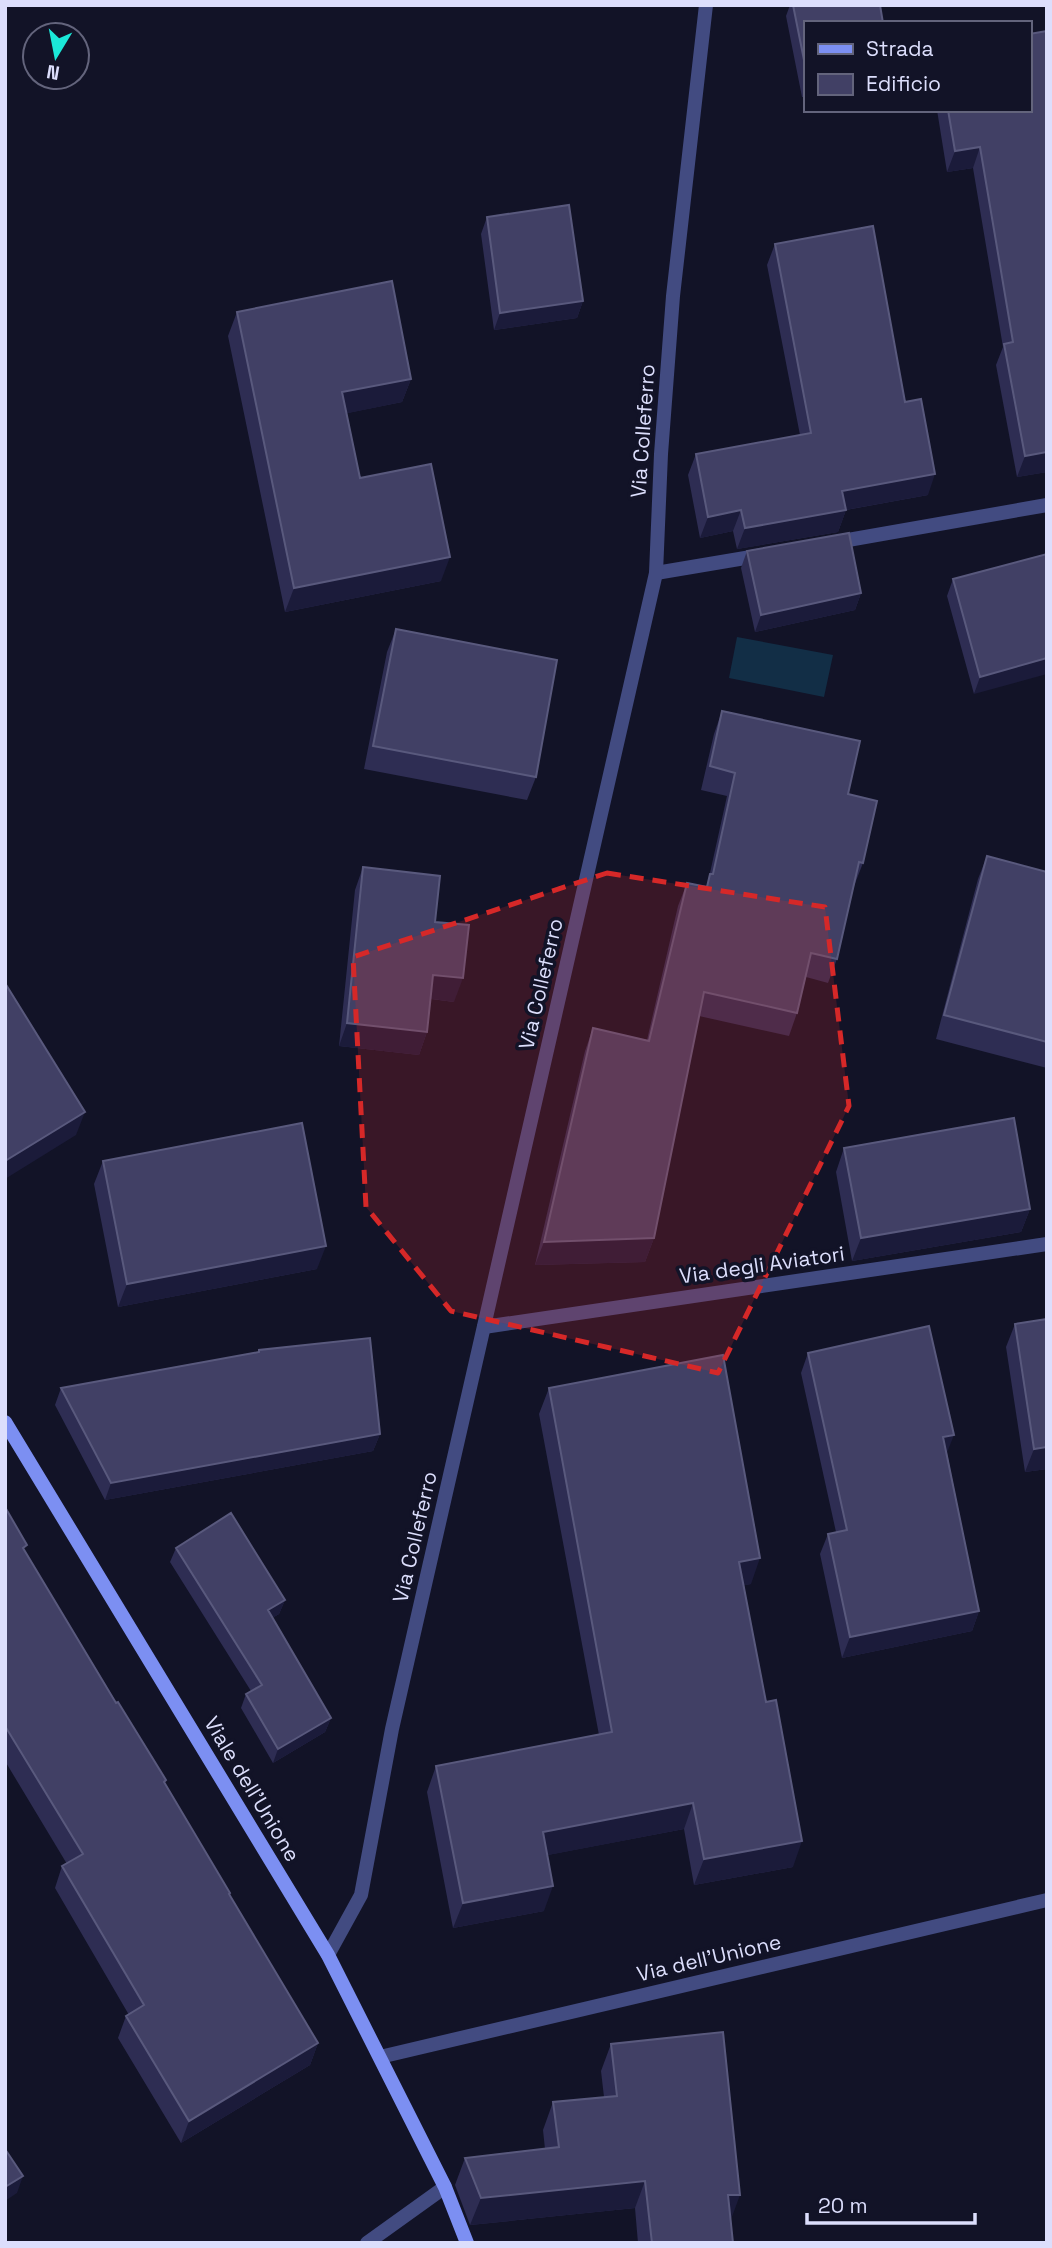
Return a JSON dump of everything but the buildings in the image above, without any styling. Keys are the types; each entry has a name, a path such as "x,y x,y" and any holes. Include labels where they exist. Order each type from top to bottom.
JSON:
{"main road":[{"name":"Viale dell'Unione","path":"5,1422 328,1955 445,2187 467,2243"}],"street":[{"name":"Via Colleferro","path":"328,1955 361,1895 392,1729 656,573 661,454 673,296 706,5"},
{"path":"818,545 1047,505"},
{"path":"656,573 777,552"},
{"name":"Via degli Aviatori","path":"484,1327 1047,1244"},
{"name":"Via dell'Unione","path":"380,2057 1047,1900"},
{"path":"367,2243 445,2187"}],"highlighted area":[{"path":"607,873 825,907 849,1106 718,1373 451,1311 366,1207 353,957"}],"water":[{"path":"737,637 833,655 824,697 729,678"}]}
